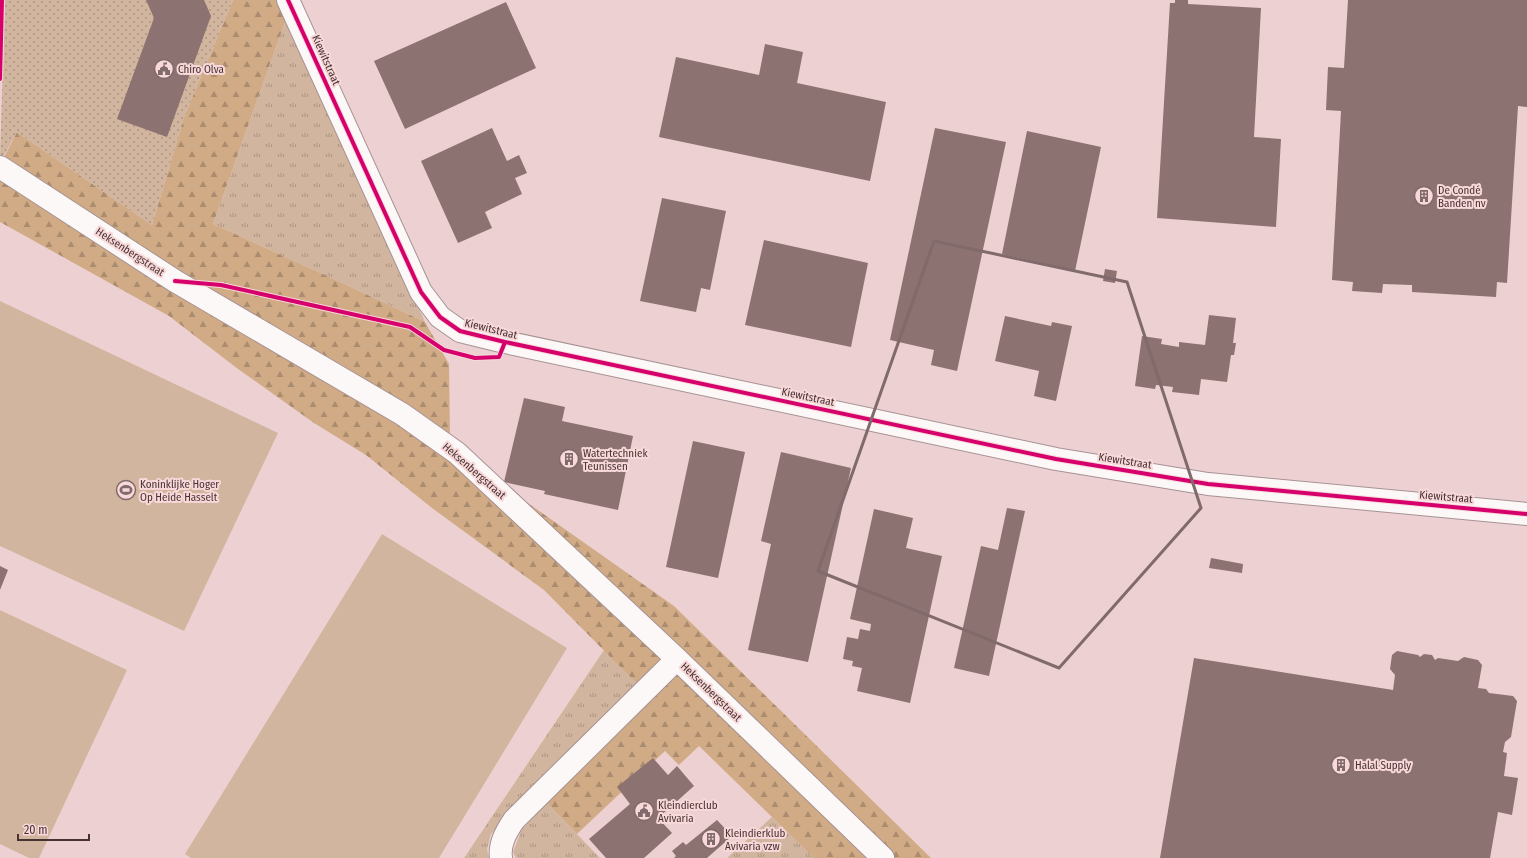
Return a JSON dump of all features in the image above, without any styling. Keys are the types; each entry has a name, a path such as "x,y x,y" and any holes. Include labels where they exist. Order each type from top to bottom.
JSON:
{"street":[{"name":"Kiewitstraat","path":"288,0 421,292 440,317 460,331 513,344 1056,459 1208,484 1527,514"},
{"name":"Heksenbergstraat","path":"0,167 175,281 402,414 457,454 677,659 883,858"},
{"path":"501,858 501,844 506,831 514,820 677,659"}],"highlighted area":[{"path":"934,241 1127,282 1201,508 1059,668 818,571"}],"green space":[{"path":"5,0 233,0 184,117 152,225 17,132 2,159 0,157"},
{"path":"233,0 277,0 286,19 213,224 425,322 449,364 450,441 525,501 674,606 931,858 814,858 699,746 679,765 665,751 577,834 547,803 651,698 544,590 432,508 366,455 314,423 238,369 169,316 0,222 0,165 17,132 152,225 184,117"},
{"path":"286,19 425,322 213,224"},
{"name":"Koninklijke Hoger Op Heide Hasselt","path":"0,301 278,433 184,631 0,546"},
{"path":"382,534 567,648 439,858 191,858 185,854"},
{"path":"0,610 127,670 39,858 29,858 0,844"},
{"path":"604,650 638,685 491,834 487,849 489,858 464,858"},
{"path":"547,803 600,858 516,858 513,852 522,829"},
{"path":"772,817 814,858 727,858"}],"building":[{"name":"Chiro Olva","path":"146,0 204,0 211,16 167,137 117,119 154,18"},
{"path":"1175,0 1188,0 1188,4 1261,8 1254,137 1281,139 1276,227 1157,218 1170,3 1175,3"},
{"name":"De Condé Banden nv","path":"1348,0 1527,0 1527,107 1518,106 1507,283 1497,282 1496,297 1412,292 1412,285 1383,284 1382,293 1352,291 1353,282 1332,280 1341,111 1326,110 1328,67 1344,68"},
{"path":"506,2 536,68 405,129 374,61"},
{"path":"765,44 803,52 797,83 886,102 870,181 659,137 676,57 759,75"},
{"path":"492,128 507,161 519,155 527,173 515,178 522,194 485,212 492,228 458,243 421,161"},
{"path":"935,128 1006,142 957,371 931,365 934,350 890,340"},
{"path":"1027,131 1101,147 1075,271 1002,254"},
{"path":"662,198 726,211 710,290 701,288 696,312 640,301"},
{"path":"764,240 868,263 851,347 745,325"},
{"path":"1105,269 1117,271 1115,283 1103,281"},
{"path":"1209,315 1236,318 1233,343 1236,343 1234,355 1231,355 1227,382 1201,379 1199,395 1172,392 1173,387 1156,385 1155,389 1135,386 1142,336 1162,339 1161,344 1179,347 1179,342 1205,345"},
{"path":"1005,316 1051,326 1052,322 1072,326 1056,401 1034,396 1039,371 995,361"},
{"name":"Watertechniek Teunissen","path":"524,398 565,407 562,421 633,436 618,510 544,494 545,491 504,482"},
{"path":"693,441 745,452 718,578 666,567"},
{"path":"781,452 851,468 808,662 748,650 771,544 761,541"},
{"path":"1007,508 1025,511 989,676 954,668 981,546 998,550"},
{"path":"874,509 913,518 906,548 942,556 910,703 857,691 862,668 852,666 853,661 843,659 847,637 858,639 860,629 870,631 871,624 850,619"},
{"path":"1211,558 1243,564 1242,573 1209,568"},
{"path":"0,566 8,570 0,590"},
{"name":"Halal Supply","path":"1397,651 1418,655 1420,657 1424,654 1432,655 1435,660 1438,658 1458,661 1464,657 1478,660 1482,665 1478,688 1486,689 1489,693 1513,696 1517,701 1511,737 1505,742 1503,752 1507,753 1504,776 1518,778 1512,815 1498,812 1490,858 1160,858 1194,658 1393,690 1395,675 1390,669 1392,655"},
{"name":"Kleindierclub Avivaria","path":"653,758 668,775 677,766 694,786 658,818 672,833 644,858 606,858 589,839 630,804 617,787"},
{"name":"Kleindierklub Avivaria vzw","path":"717,820 732,836 707,858 674,858 676,856 672,851 683,842 686,845"}],"cycle path":[{"path":"0,79 2,0"},
{"path":"288,0 421,292 440,317 460,331 505,342 1056,459 1208,484 1527,514"},
{"path":"175,281 221,285 410,327 444,350 475,358 499,357 505,342"}],"place":[{"name":"Chiro Olva","path":"164,69"},
{"name":"De Condé Banden nv","path":"1424,196"},
{"name":"Watertechniek Teunissen","path":"569,459"},
{"name":"Koninklijke Hoger Op Heide Hasselt","path":"126,490"},
{"name":"Halal Supply","path":"1341,765"},
{"name":"Kleindierclub Avivaria","path":"644,811"},
{"name":"Kleindierklub Avivaria vzw","path":"711,839"}]}
